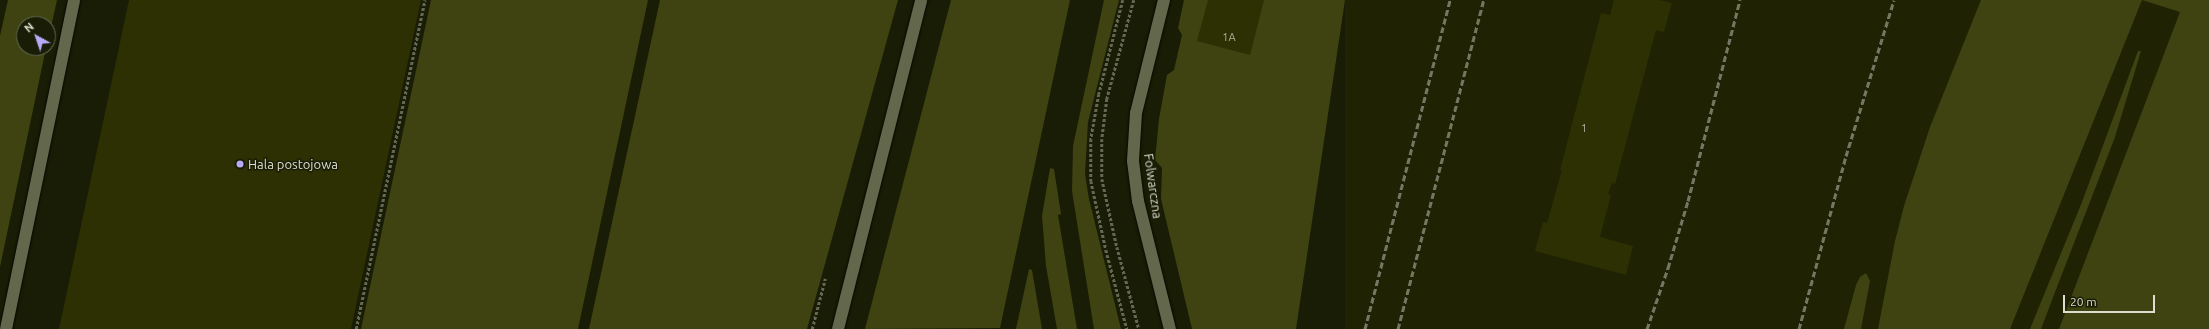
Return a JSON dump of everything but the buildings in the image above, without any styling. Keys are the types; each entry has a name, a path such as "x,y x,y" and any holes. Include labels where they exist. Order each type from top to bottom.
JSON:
{"street":[{"path":"6,329 74,0"},
{"path":"838,329 921,0"},
{"name":"Folwarczna","path":"1164,0 1136,113 1134,161 1138,201 1170,329"}],"path":[{"path":"356,329 425,0"},
{"path":"1124,0 1099,94 1091,139 1091,180 1106,250 1127,329"}],"shaded area":[{"path":"8,0 57,0 53,16 16,16 16,56 44,56 0,267 0,36"},
{"path":"431,0 648,0 578,329 361,329"},
{"path":"660,0 898,0 807,329 589,329"},
{"path":"951,0 1070,0 1000,328 865,329"},
{"path":"1104,0 1119,0 1088,122 1085,174 1089,199 1121,329 1094,329 1072,191 1073,146"},
{"path":"1184,0 1345,0 1296,329 1192,329 1161,199 1162,168 1155,160 1159,119 1167,75 1174,70 1182,35 1178,28"},
{"path":"1345,0 2209,0 2209,329 1345,329"},
{"path":"1981,0 2142,0 2010,329 1878,329 1895,241 1904,206 1930,127"},
{"path":"2142,0 2209,0 2209,329 2059,329 2180,12"},
{"path":"2138,51 2141,51 2115,137 2041,329 2030,329 2082,202"},
{"path":"1050,168 1054,169 1061,214 1058,215 1077,329 1057,329 1046,266 1042,216"},
{"path":"1029,269 1032,270 1042,329 1016,329"},
{"path":"1866,273 1870,281 1861,329 1844,329 1856,285 1860,277"}],"railway":[{"path":"1365,329 1450,0"},
{"path":"1398,329 1484,0"},
{"path":"1647,329 1668,268 1688,201 1740,0"},
{"path":"1799,329 1846,156 1894,0"}],"place":[{"name":"Hala postojowa","path":"240,164"}]}
